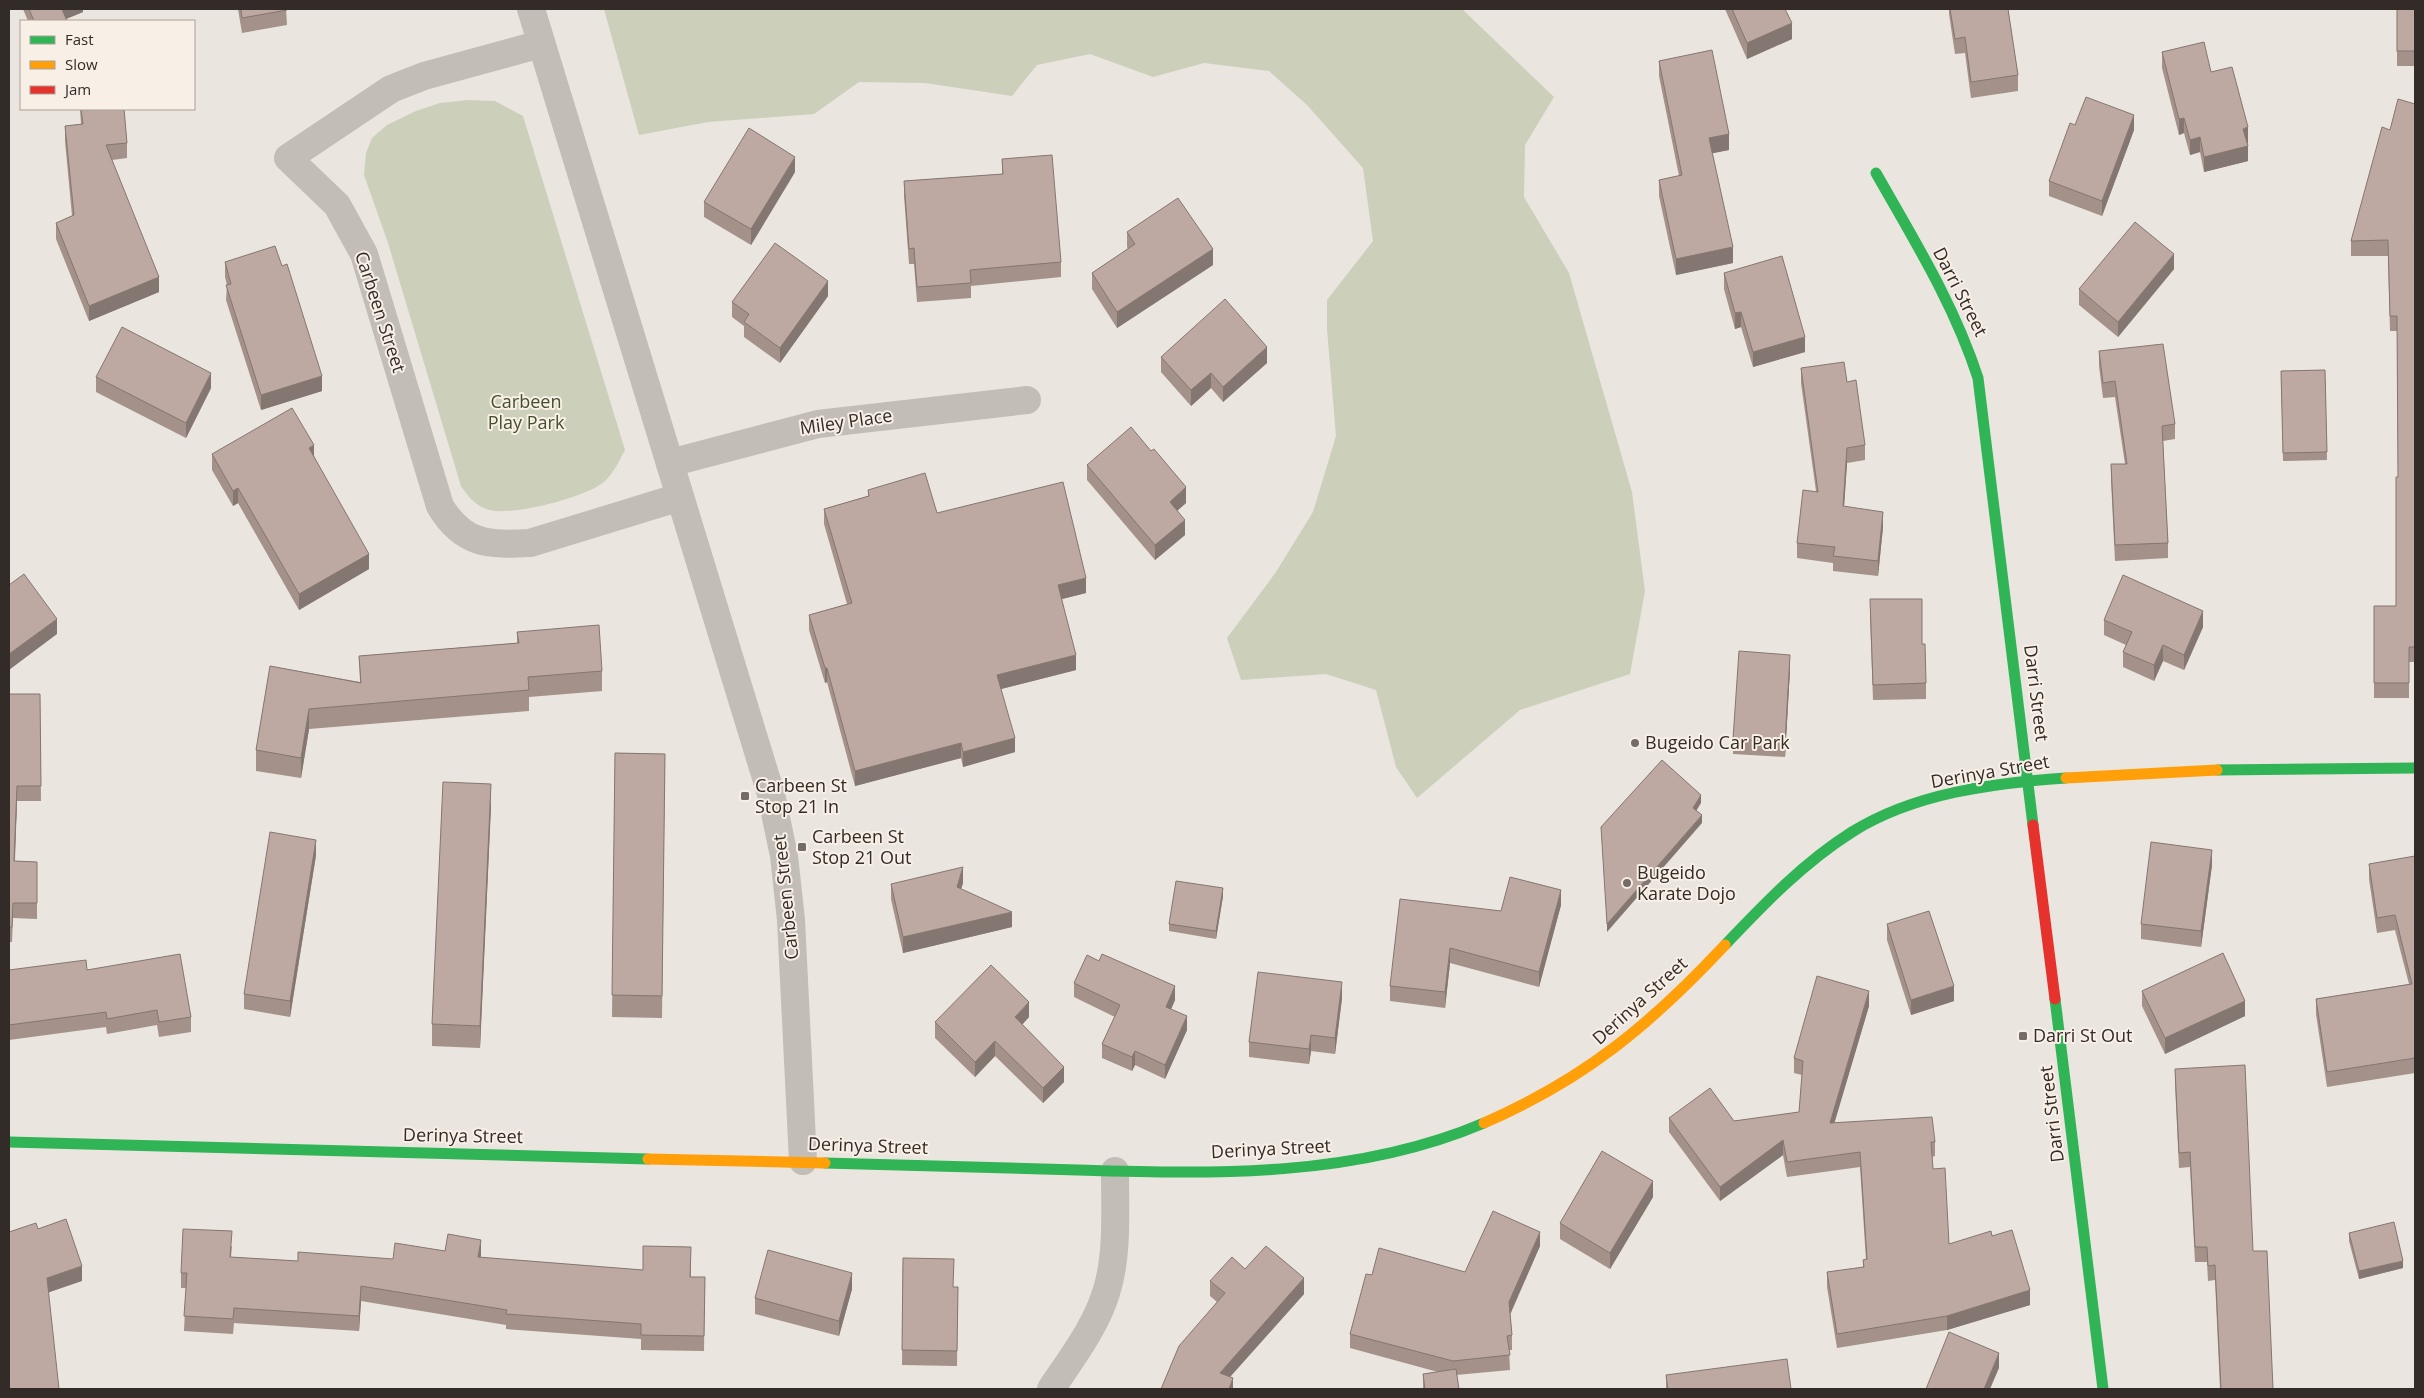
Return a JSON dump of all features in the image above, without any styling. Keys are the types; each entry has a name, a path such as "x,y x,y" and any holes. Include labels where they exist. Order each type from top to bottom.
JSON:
{"street":[{"name":"Carbeen Street","path":"531,9 540,44 771,794 784,856 791,920 803,1161"},
{"name":"Carbeen Street","path":"540,44 424,76 390,88 288,158 337,205 364,254 440,506 451,524 482,542 530,543 680,497"},
{"name":"Darri Street","path":"1876,173 1955,316 1969,347 1978,378 2030,780 2103,1389"},
{"name":"Miley Place","path":"670,463 818,424 1027,400"},
{"name":"Derinya Street","path":"9,1142 803,1161 1115,1171 1264,1170 1330,1165 1393,1154 1483,1124 1563,1083 1602,1058 1636,1032 1670,1002 1759,910 1840,839 1883,816 1921,802 1961,791 2030,780 2156,771 2415,768"},
{"path":"1051,1389 1087,1335 1107,1292 1115,1237 1115,1171"}],"green space":[{"path":"604,9 1462,9 1554,97 1525,145 1524,197 1569,273 1632,492 1645,591 1630,674 1520,710 1417,798 1396,767 1376,690 1326,674 1241,680 1227,638 1276,572 1313,512 1336,436 1327,329 1327,300 1373,241 1363,168 1307,105 1269,71 1204,63 1153,77 1090,54 1037,65 1012,96 925,83 859,82 814,114 708,122 639,135"},
{"name":"Carbeen Play Park","path":"468,100 495,101 523,116 625,450 611,475 595,488 565,500 512,511 486,509 478,505 461,486 388,243 364,175 366,153 372,138 387,125 416,111 440,103"}],"building":[{"path":"29,9 62,9 67,20 34,20"},
{"path":"241,9 286,9 287,10 242,18"},
{"path":"1732,9 1785,9 1792,23 1747,43"},
{"path":"1950,9 2008,9 2018,75 1971,82 1965,37 1955,39"},
{"path":"2397,9 2415,9 2415,51 2397,51"},
{"path":"2204,42 2211,72 2232,67 2248,127 2243,129 2248,146 2204,157 2200,137 2190,140 2184,118 2179,119 2162,52"},
{"path":"1712,50 1729,134 1709,138 1733,247 1676,259 1659,180 1682,175 1659,61"},
{"path":"2086,97 2134,115 2102,201 2049,181 2070,123 2075,125"},
{"path":"2398,99 2415,104 2415,647 2409,647 2409,683 2374,683 2374,606 2396,606 2396,477 2398,477 2397,316 2390,316 2388,240 2351,241 2382,127 2390,130"},
{"path":"81,110 124,110 127,143 106,145 159,277 89,306 56,223 74,215 65,126 83,124"},
{"path":"749,128 795,157 751,229 704,202"},
{"path":"1052,155 1061,262 970,270 971,283 917,287 914,248 909,249 904,181 1003,174 1002,159"},
{"path":"1178,198 1213,249 1117,312 1092,273 1135,244 1127,232"},
{"path":"2135,222 2174,254 2118,322 2079,289"},
{"path":"775,243 828,281 780,348 744,322 749,314 732,302"},
{"path":"275,246 282,266 287,264 322,376 261,395 226,285 231,284 225,262"},
{"path":"1782,256 1805,337 1753,352 1741,312 1735,313 1724,273"},
{"path":"1225,299 1267,347 1223,387 1211,373 1191,390 1161,357"},
{"path":"122,327 211,373 186,423 96,377"},
{"path":"2163,344 2175,424 2162,426 2168,543 2115,545 2111,464 2127,464 2115,381 2103,383 2099,351"},
{"path":"1844,362 1847,382 1856,380 1865,445 1847,448 1843,506 1883,512 1878,561 1833,556 1835,547 1797,543 1803,490 1818,492 1801,368"},
{"path":"2325,370 2327,452 2283,453 2281,371"},
{"path":"292,408 314,445 309,448 369,554 299,594 238,488 233,491 212,454"},
{"path":"1131,427 1151,451 1154,449 1186,487 1170,502 1185,520 1155,545 1087,465"},
{"path":"925,473 937,513 1063,482 1086,578 1058,585 1076,655 997,675 1015,738 963,752 961,743 855,771 827,668 825,668 809,615 852,603 824,509 869,496 868,490"},
{"path":"24,574 57,619 9,654 9,585"},
{"path":"2123,575 2203,611 2184,655 2163,645 2154,665 2123,652 2132,632 2104,620"},
{"path":"1870,599 1922,599 1922,644 1925,644 1926,683 1873,685"},
{"path":"599,625 602,671 528,677 529,690 309,709 301,758 256,750 270,666 361,683 359,656 519,643 517,632"},
{"path":"1739,651 1790,655 1785,742 1733,739"},
{"path":"9,694 40,694 41,786 17,786 14,861 37,862 37,903 13,903 12,927 9,927"},
{"path":"615,753 665,754 662,996 612,995"},
{"name":"Bugeido Karate Dojo","path":"1662,760 1701,795 1693,808 1702,815 1607,924 1601,827"},
{"path":"443,782 491,784 480,1026 432,1024"},
{"path":"270,832 316,840 290,1001 244,994"},
{"path":"2151,842 2212,850 2201,931 2141,924"},
{"path":"2415,856 2415,1058 2327,1072 2316,999 2412,984 2395,915 2377,918 2369,864"},
{"path":"963,867 957,887 1012,912 903,937 891,884"},
{"path":"1510,877 1561,890 1539,972 1450,948 1445,992 1390,986 1400,899 1501,911"},
{"path":"1176,881 1223,888 1216,931 1169,924"},
{"path":"1929,911 1954,986 1911,1000 1887,924"},
{"path":"2223,953 2245,1001 2165,1038 2142,991"},
{"path":"180,954 191,1017 159,1022 157,1010 107,1019 106,1012 9,1025 9,970 86,960 87,970"},
{"path":"1102,954 1175,986 1166,1007 1187,1016 1165,1065 1135,1051 1132,1057 1102,1044 1120,1005 1074,983 1087,955 1099,961"},
{"path":"991,965 1029,1002 1015,1017 1064,1067 1043,1088 995,1041 975,1062 935,1022"},
{"path":"1258,972 1342,982 1335,1038 1311,1035 1309,1049 1249,1042"},
{"path":"1817,976 1869,991 1830,1123 1932,1117 1935,1142 1931,1142 1933,1169 1945,1168 1949,1244 1991,1231 1992,1236 2012,1230 2030,1290 1947,1316 1837,1334 1827,1272 1864,1267 1863,1260 1867,1259 1860,1152 1787,1162 1783,1140 1720,1187 1669,1118 1710,1088 1734,1121 1799,1112 1803,1061 1794,1058"},
{"path":"2245,1065 2253,1251 2267,1251 2273,1389 2221,1389 2215,1265 2208,1266 2207,1247 2195,1247 2190,1152 2179,1153 2175,1069"},
{"path":"1602,1151 1653,1181 1610,1253 1560,1223"},
{"path":"1493,1211 1540,1232 1509,1302 1512,1335 1507,1336 1510,1355 1453,1361 1350,1334 1366,1274 1372,1275 1379,1248 1465,1272"},
{"path":"66,1219 82,1266 47,1278 59,1389 9,1389 9,1232 36,1223 38,1229"},
{"path":"2394,1222 2403,1261 2359,1271 2349,1233"},
{"path":"183,1229 232,1231 230,1257 298,1261 298,1252 393,1259 395,1243 445,1251 448,1234 481,1240 478,1257 643,1270 643,1246 691,1247 690,1277 705,1277 704,1336 641,1335 641,1324 506,1314 507,1310 361,1286 359,1316 234,1308 233,1319 184,1316 187,1273 181,1273"},
{"path":"1266,1246 1304,1278 1220,1373 1233,1378 1229,1389 1161,1389 1179,1346 1225,1293 1210,1281 1232,1257 1245,1269"},
{"path":"768,1250 852,1273 839,1321 755,1298"},
{"path":"903,1258 954,1259 953,1287 958,1287 957,1351 902,1350"},
{"path":"1949,1332 1999,1353 1984,1389 1926,1389"},
{"path":"1787,1359 1791,1389 1668,1389 1666,1375"},
{"path":"1456,1369 1459,1389 1425,1389 1423,1374"}],"traffic: fast":[{"path":"1876,173 1945,298 1978,378 2033,825"},
{"path":"2217,770 2415,768"},
{"path":"1725,945 1769,899 1817,857 1852,832 1876,819 1901,808 1955,792 2011,783 2066,778"},
{"path":"2055,999 2103,1389"},
{"path":"825,1163 1181,1172 1284,1169 1335,1163 1385,1154 1435,1141 1484,1123"},
{"path":"9,1142 648,1159"}],"traffic: slow":[{"path":"2066,778 2217,770"},
{"path":"1484,1123 1554,1088 1614,1048 1670,1000 1725,945"},
{"path":"648,1159 825,1163"}],"traffic: jam":[{"path":"2033,825 2055,999"}],"place":[{"name":"Bugeido Car Park","path":"1635,743"},
{"name":"Carbeen St Stop 21 In","path":"745,796"},
{"name":"Carbeen St Stop 21 Out","path":"802,847"},
{"name":"Bugeido Karate Dojo","path":"1627,883"},
{"name":"Darri St Out","path":"2023,1036"}]}
